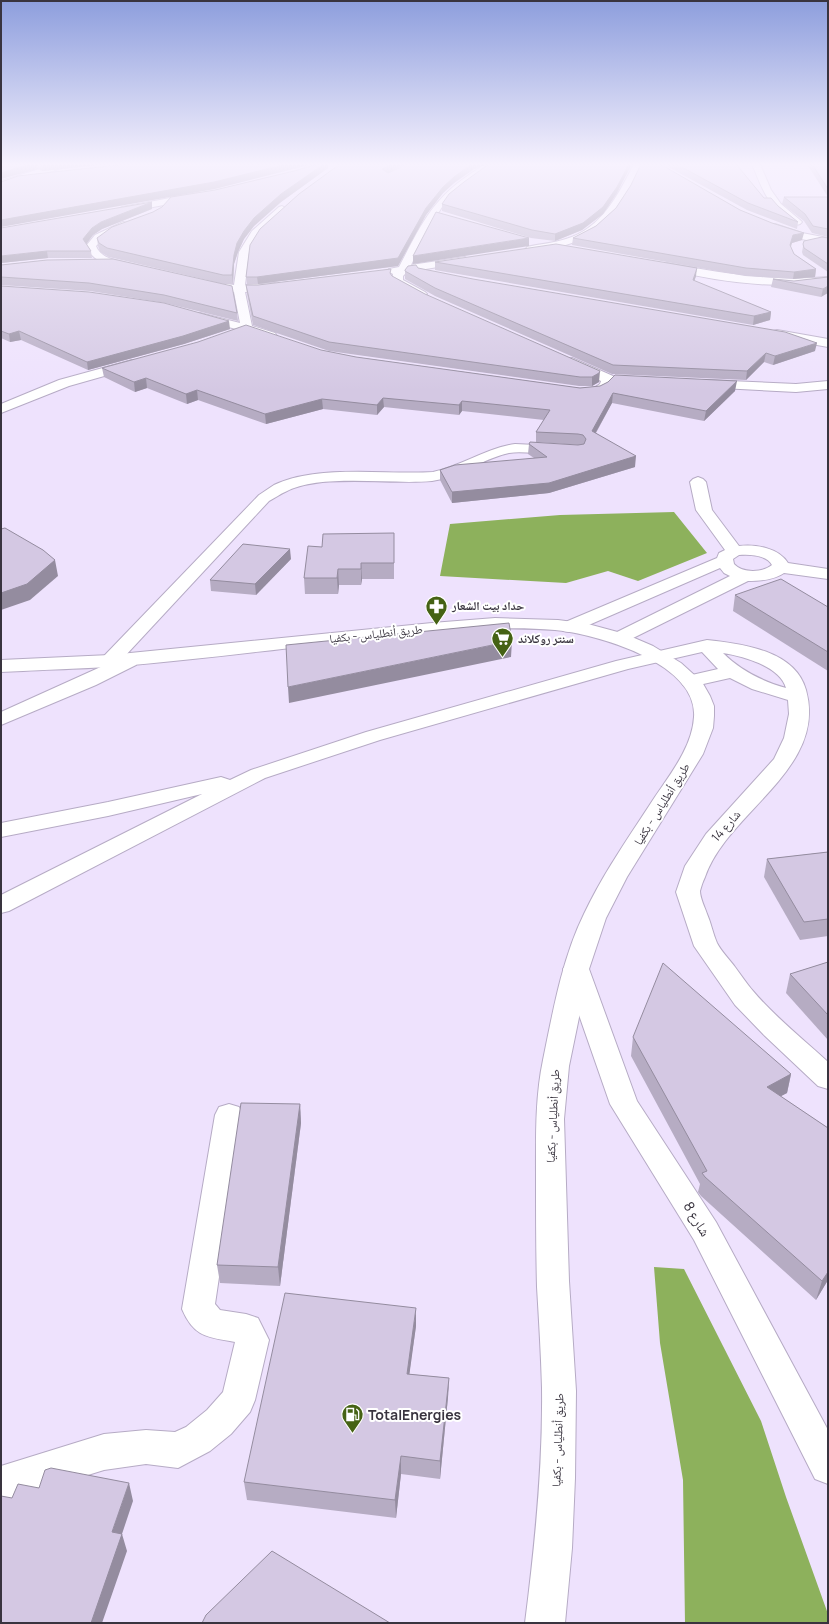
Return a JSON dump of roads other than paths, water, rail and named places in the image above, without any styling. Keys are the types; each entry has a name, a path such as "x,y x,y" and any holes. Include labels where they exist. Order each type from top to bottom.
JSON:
{"main road":[{"path":"96,240 91,246 93,252 98,257 141,269"},
{"path":"247,328 239,289 244,252 250,240"},
{"path":"422,240 406,269 398,275 397,281 430,299"},
{"path":"517,251 554,247 574,240"},
{"path":"796,246 825,240"},
{"path":"526,241 577,251"},
{"path":"380,273 479,258"},
{"path":"86,263 118,263"},
{"path":"654,264 762,282 798,283 828,279"},
{"path":"406,269 438,275"},
{"path":"817,272 828,279"},
{"path":"195,282 239,289 288,285"},
{"path":"186,312 247,328 281,339"},
{"path":"230,335 247,328"},
{"path":"767,332 828,343"},
{"path":"564,358 608,379 622,379"},
{"path":"1,408 64,383 103,371 144,361"},
{"path":"571,391 585,393 599,390 607,383 608,379"},
{"path":"692,383 796,388 828,385"},
{"path":"1,719 89,681 121,660 264,498 277,489 296,482 319,479 433,476 457,471 494,453 506,449 525,448 569,450"},
{"path":"698,482 704,510 729,556"},
{"path":"570,627 729,556 753,550 776,559 780,563 780,568"},
{"path":"729,556 725,565 732,571 746,575 764,576 772,574 780,568 828,574"},
{"path":"620,637 746,575"},
{"name":"طريق أنطلياس - بكفيا","path":"1,666 121,660 479,624 531,623 595,630 620,637 660,657 690,681 699,693 704,704 705,720 701,736 693,754 615,877 594,918 576,969 555,1066 550,1119 554,1281 560,1391 553,1548 544,1623"},
{"path":"707,646 716,659 731,672 756,685 798,698"},
{"name":"شارع 14","path":"258,774 373,736 615,667 660,657 675,652 707,646 734,649 753,655 781,668 794,682 798,698 799,714 794,738 784,761 714,839 697,866 688,892 706,946 744,998 774,1029 828,1078"},
{"path":"690,681 731,672"},
{"path":"1,830 108,809 258,774"},
{"path":"1,905 258,774"},
{"path":"108,809 132,816 137,821 139,834"},
{"name":"شارع 8","path":"576,969 624,1104 704,1231 828,1466"},
{"path":"1,1484 104,1452 146,1447 178,1450 198,1439 218,1422 238,1400 252,1340 246,1329 211,1323 198,1310 230,1115"}],"place":[{"name":"حداد بيت الشعار","path":"437,626"},
{"name":"سنتر روكلاند","path":"503,658"},
{"name":"TotalEnergies","path":"353,1434"}]}
